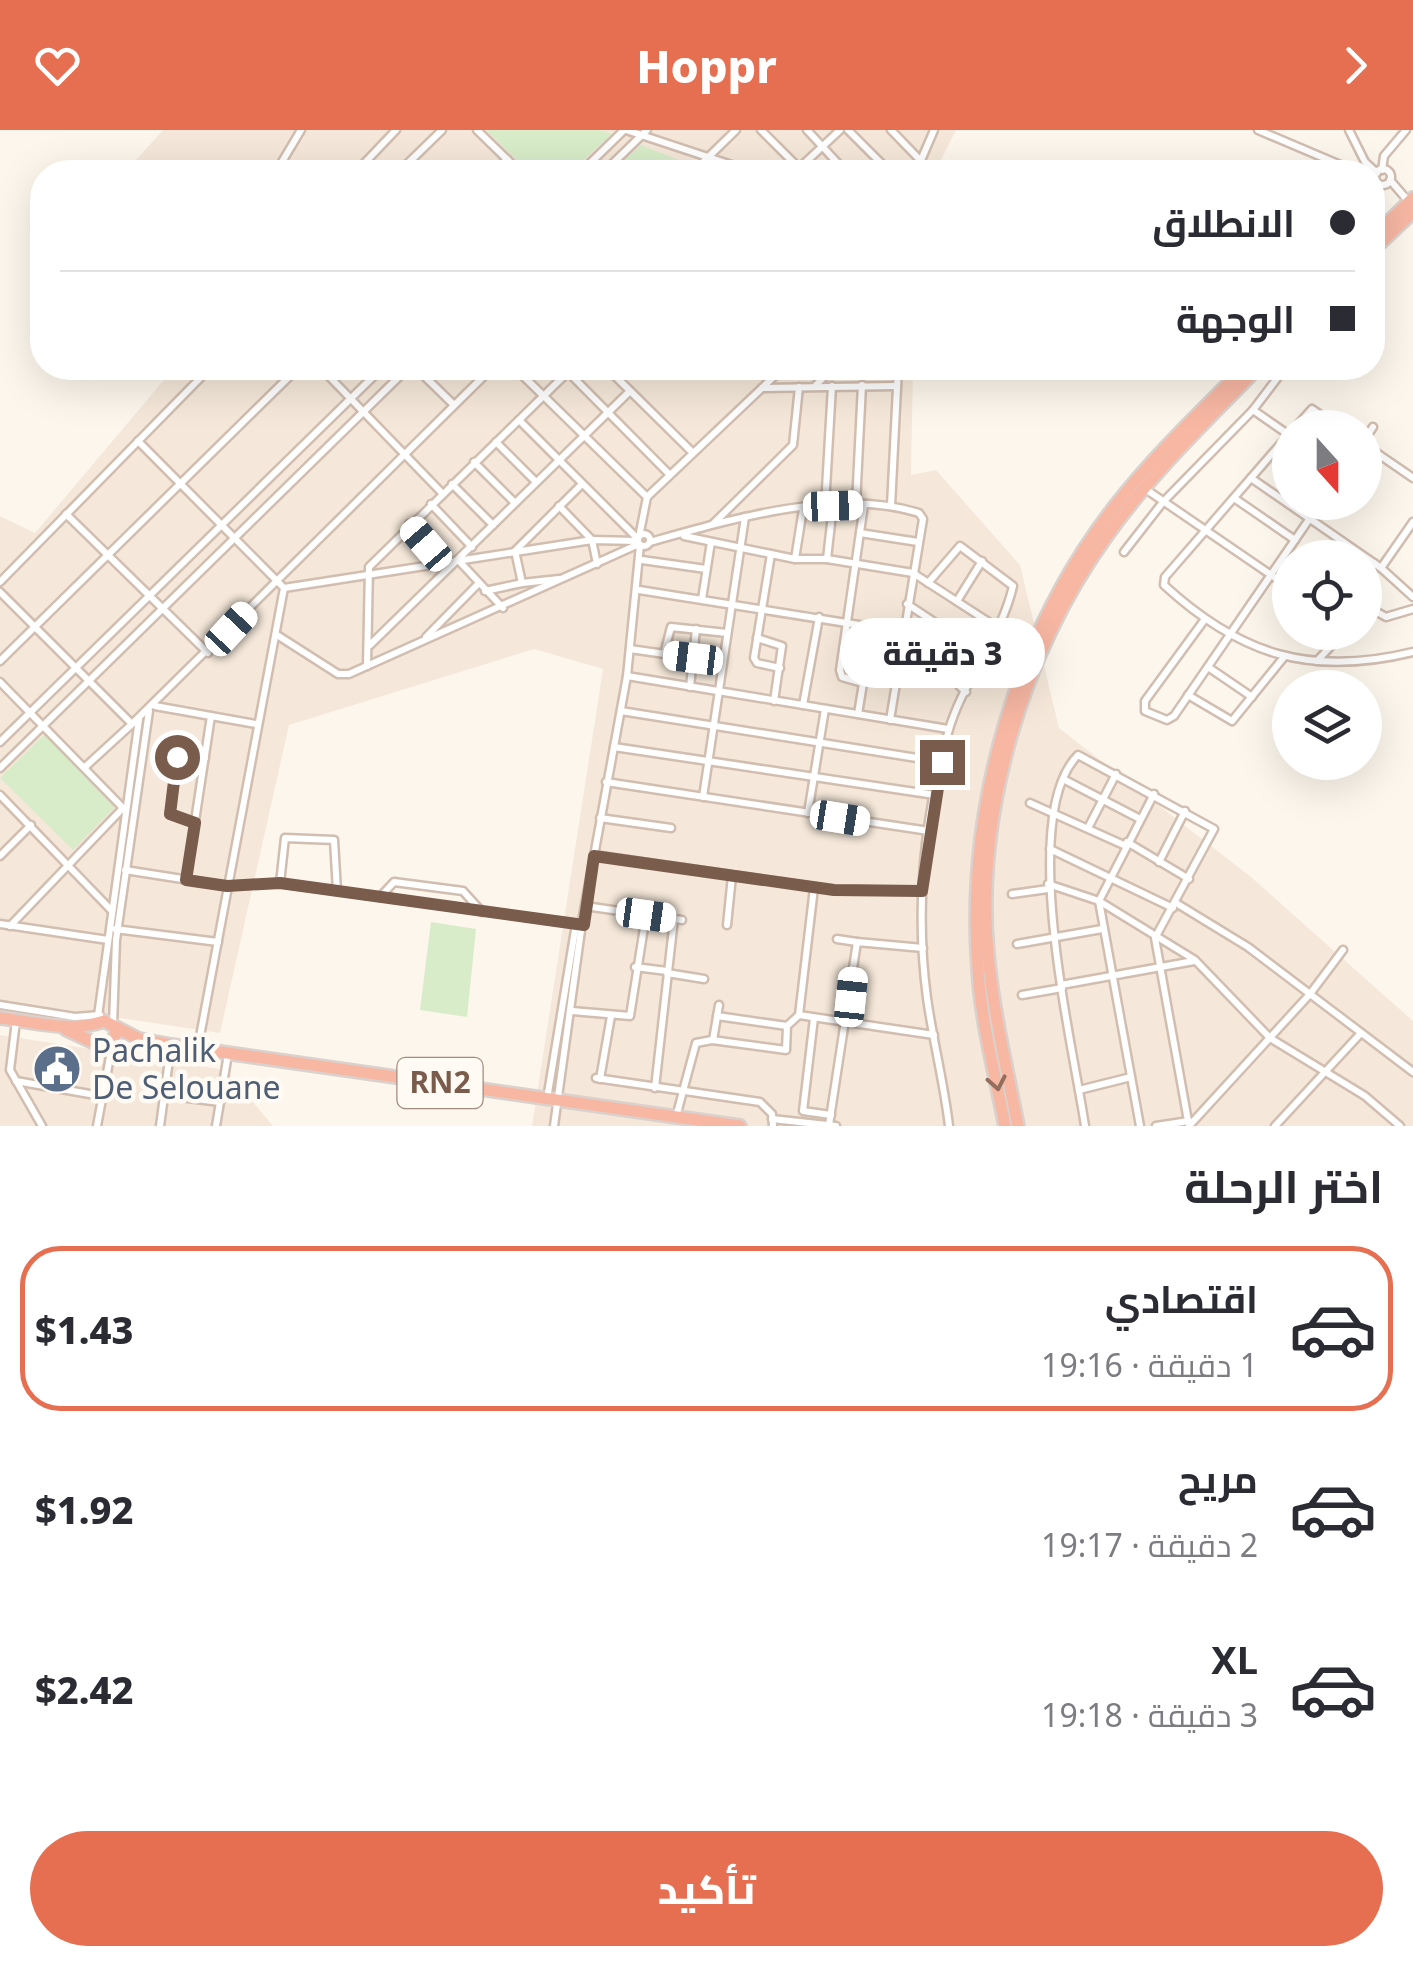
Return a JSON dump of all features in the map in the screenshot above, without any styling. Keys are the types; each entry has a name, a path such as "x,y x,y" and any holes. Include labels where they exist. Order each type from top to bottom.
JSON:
{"highway":[{"path":"1385,227 1412,204"},
{"path":"1385,236 1412,204"},
{"path":"1005,1126 980,994 976,905 981,831 1012,706 1053,604 1098,530 1136,480 1232,380"},
{"path":"1018,1126 993,990 987,932 989,857 1002,776 1022,703 1045,645 1083,571 1144,488 1247,380"},
{"name":"RN2","path":"0,1018 108,1038 140,1039 740,1126"},
{"path":"96,1022 108,1038"},
{"name":"RN2","path":"62,1028 96,1022 108,1038"}],"street":[{"path":"283,160 301,130"},
{"path":"367,160 396,130"},
{"path":"411,160 442,130"},
{"path":"476,130 507,160"},
{"path":"594,160 625,130 645,132 714,160"},
{"path":"708,158 736,130"},
{"path":"761,130 788,160"},
{"path":"807,130 835,160"},
{"path":"808,160 840,130"},
{"path":"891,130 920,160"},
{"path":"921,160 934,130"},
{"path":"1258,130 1330,160"},
{"path":"1350,130 1364,160"},
{"path":"1382,160 1406,130"},
{"path":"616,160 645,132"},
{"path":"854,132 879,160"},
{"path":"1385,173 1389,172 1390,180 1412,204"},
{"path":"1385,183 1390,180"},
{"path":"0,582 198,380"},
{"path":"0,661 286,380"},
{"path":"333,380 442,493"},
{"path":"0,742 79,669 370,380"},
{"path":"0,768 398,380"},
{"path":"426,380 454,405"},
{"path":"85,767 151,708 480,380"},
{"path":"527,380 647,498"},
{"path":"367,666 366,578 375,558 559,380"},
{"path":"579,380 669,474"},
{"path":"619,380 692,452"},
{"path":"554,1126 553,1101 581,922 627,676 647,498 768,380"},
{"path":"815,386 821,380"},
{"path":"890,506 898,380"},
{"path":"1124,552 1163,502 1253,410 1276,380"},
{"path":"862,385 860,532 841,674 863,683"},
{"path":"827,559 832,386"},
{"path":"761,388 898,386"},
{"path":"713,524 793,445 799,387"},
{"path":"369,646 630,391"},
{"path":"1253,410 1272,421"},
{"path":"518,420 581,485 643,540"},
{"path":"138,441 284,588 592,540 681,535 745,516 829,506 890,506 922,516 890,720"},
{"path":"496,442 536,482"},
{"path":"1272,454 1163,582 1229,636 1284,656 1316,662 1366,663 1413,652"},
{"path":"1382,455 1413,478"},
{"path":"474,462 515,503"},
{"path":"1251,478 1272,493"},
{"path":"452,484 493,525"},
{"path":"515,551 581,485"},
{"path":"1144,488 1270,575"},
{"path":"1234,498 1296,540 1309,520"},
{"path":"431,504 472,547"},
{"path":"559,506 592,540 597,564"},
{"path":"795,559 803,510"},
{"path":"66,514 208,652"},
{"path":"702,797 745,516"},
{"path":"1311,520 1340,540"},
{"path":"1382,561 1413,522"},
{"path":"409,524 503,608"},
{"path":"860,532 918,542"},
{"path":"681,535 795,559 827,559 913,573 998,628"},
{"path":"277,635 338,674 367,666 503,608 643,540"},
{"path":"702,599 711,542"},
{"path":"928,582 957,546 1014,586 986,656 948,729 929,831 922,891 923,948 949,1126"},
{"path":"515,551 522,583"},
{"path":"771,554 756,662 780,668"},
{"path":"642,560 706,569"},
{"path":"957,601 982,561"},
{"path":"1382,570 1413,597"},
{"path":"1205,619 1144,700 1144,709 1171,719 1272,572"},
{"path":"485,591 566,578"},
{"path":"422,642 478,584"},
{"path":"198,1048 284,588"},
{"path":"639,590 903,632 966,692"},
{"path":"0,592 132,724"},
{"path":"907,604 986,656"},
{"path":"1382,615 1413,609"},
{"path":"803,705 819,617"},
{"path":"664,654 672,627 727,633"},
{"path":"690,687 696,629"},
{"path":"757,638 780,642 774,700"},
{"path":"630,649 693,658"},
{"path":"1316,662 1327,650"},
{"path":"844,651 867,659 858,714"},
{"path":"1188,696 1232,721 1284,656"},
{"path":"1208,666 1252,697"},
{"path":"627,676 948,729"},
{"path":"0,682 128,808"},
{"path":"151,708 256,724"},
{"path":"10,926 128,808 151,708"},
{"path":"808,813 826,709"},
{"path":"621,711 942,762"},
{"path":"186,880 211,716"},
{"path":"0,1005 96,1022 123,870 140,718"},
{"path":"614,747 935,795"},
{"path":"1085,1126 1048,886 1055,814 1078,754 1210,824 1214,832 1155,938 1193,1124"},
{"path":"195,823 170,814 177,757 205,758"},
{"path":"1088,828 1116,774"},
{"path":"1065,780 1140,818"},
{"path":"606,782 929,831"},
{"path":"0,794 112,911"},
{"path":"1140,1126 1099,901 1154,794"},
{"path":"1030,803 1126,844 1189,879"},
{"path":"1159,862 1186,811"},
{"path":"600,818 671,828"},
{"path":"0,856 31,825"},
{"path":"280,883 286,838 329,838 338,847 338,891"},
{"path":"1050,849 1174,906 1248,947 1413,1072"},
{"path":"594,856 814,888 922,891"},
{"path":"123,870 227,886 280,883 482,914 581,922"},
{"path":"114,929 112,911 123,870"},
{"path":"727,924 732,876"},
{"path":"380,897 394,882 467,892 482,914"},
{"path":"1012,894 1048,886 1099,901 1195,960 1270,1038 1323,1070 1400,1126"},
{"path":"432,905 434,887"},
{"path":"676,1118 696,1042 713,1040 786,1050 787,1026 799,1015 814,888"},
{"path":"585,906 678,920 667,972 655,1088"},
{"path":"572,1010 611,1016 631,1014 635,967 646,915"},
{"path":"553,1101 572,1010 581,922"},
{"path":"0,924 112,940"},
{"path":"114,929 218,942"},
{"path":"1017,944 1102,929"},
{"path":"97,1126 108,1038 112,940"},
{"path":"836,940 923,948"},
{"path":"829,1125 848,1024 857,942"},
{"path":"1156,1126 1193,1124 1310,994 1343,950"},
{"path":"1022,996 1195,960"},
{"path":"635,967 704,979"},
{"path":"713,1040 719,1006"},
{"path":"799,1015 934,1035"},
{"path":"611,1016 598,1078 760,1102 772,1122 836,1126"},
{"path":"717,1016 787,1026"},
{"path":"814,1018 803,1112 831,1116"},
{"path":"16,1020 9,1062 39,1125"},
{"path":"1275,1126 1361,1033"},
{"path":"104,1081 108,1038"},
{"path":"160,1126 171,1045"},
{"path":"216,1126 228,1054"},
{"path":"1079,1090 1131,1077"},
{"path":"15,1081 102,1096"},
{"path":"164,1095 220,1102"}],"shaded area":[{"path":"163,130 956,130 941,160 136,160"},
{"path":"164,380 913,380 911,475 936,470 1020,565 1059,728 1251,877 1413,1021 1413,1126 532,1126 603,669 534,649 289,725 220,1033 0,1000 0,516 35,533"},
{"path":"0,1035 226,1070 273,1126 0,1126"}],"green space":[{"path":"486,130 600,130 612,134 583,160 517,160"},
{"path":"641,145 679,160 624,160"},
{"path":"46,733 117,805 73,850 0,778"},
{"path":"431,922 476,929 467,1017 420,1010"}],"place":[{"name":"Pachalik De Selouane","path":"57,1069"}],"route":[{"path":"177,757 169,812 172,818 195,823 186,880 227,886 280,883 482,914 584,925 594,856 834,890 922,891 923,862 942,762"}]}
